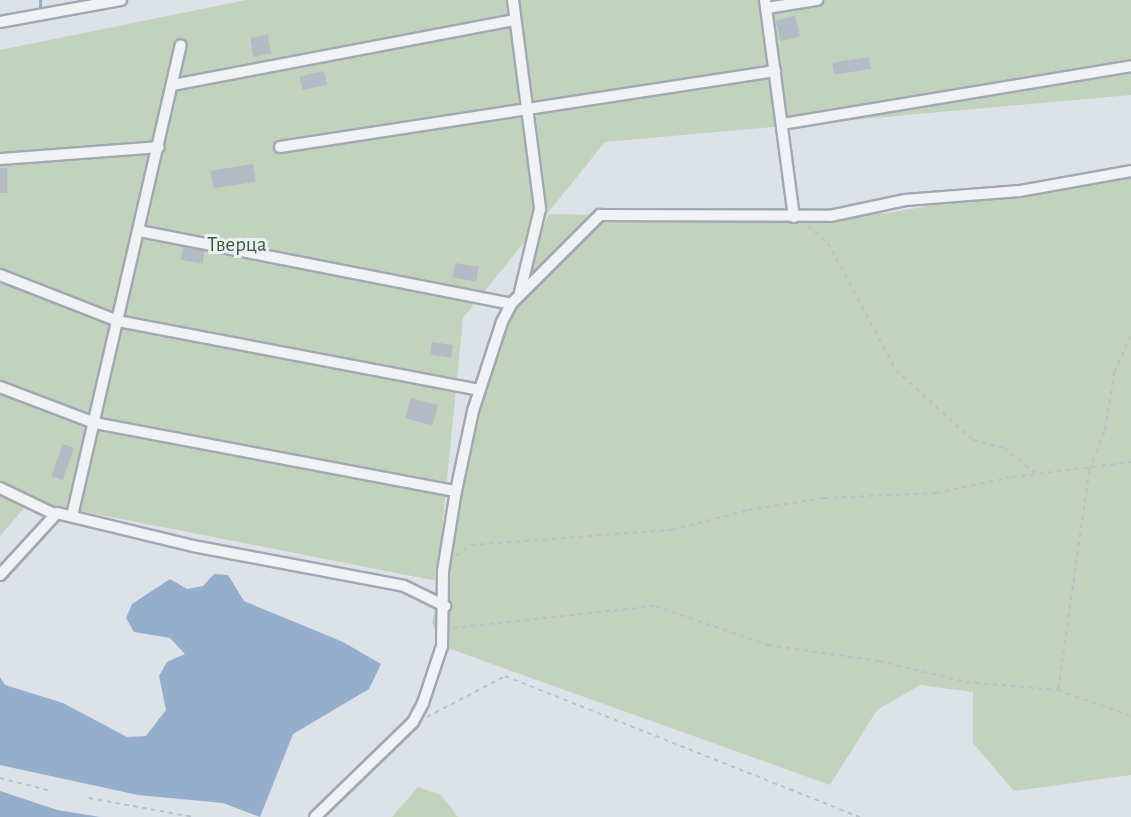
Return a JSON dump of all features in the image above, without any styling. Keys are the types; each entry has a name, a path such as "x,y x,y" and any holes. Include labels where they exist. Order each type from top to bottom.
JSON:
{"street":[{"path":"0,22 120,0"},
{"path":"513,0 540,209 519,296"},
{"path":"794,217 766,4 817,0"},
{"path":"172,85 514,20"},
{"path":"72,516 140,231 181,45"},
{"path":"782,124 1131,66"},
{"path":"280,147 527,112 775,71"},
{"path":"0,159 159,147"},
{"path":"315,817 413,722 435,670 444,626 444,566 456,491 479,390 511,304 600,215 830,216 905,200 1020,190 1131,171"},
{"path":"140,231 511,304"},
{"path":"0,275 118,321 479,390"},
{"path":"0,387 95,423 456,491"},
{"path":"0,488 54,514 72,516 193,546 404,586 445,606"},
{"path":"0,575 54,514"}],"path":[{"path":"794,217 828,243 896,370 973,440 1004,448 1038,474"},
{"path":"1058,690 1089,470 1105,430 1114,373 1131,334"},
{"path":"444,566 471,545 672,530 748,510 824,498 936,494 1038,474 1089,470 1131,462"},
{"path":"444,626 460,630 655,606 768,645 879,661 966,682 1058,690 1131,716"},
{"path":"413,722 435,715 505,676 860,817"},
{"path":"0,778 51,792"},
{"path":"89,798 194,817"}],"green space":[{"name":"Тверца","path":"246,0 1131,0 1131,95 605,142 463,318 437,581 30,501 0,536 0,50"},
{"path":"1131,170 1131,775 1014,791 973,743 973,692 920,685 877,710 830,785 442,646 432,623 494,331 549,214 732,217 888,213"},
{"path":"418,787 441,795 458,817 392,817"}],"water":[{"path":"214,574 228,575 244,601 343,642 381,664 369,689 293,734 260,817 223,803 138,795 0,765 0,677 5,685 63,703 127,737 146,736 166,710 159,676 167,662 185,654 170,638 134,632 126,618 132,604 170,579 187,589 203,586"},
{"path":"0,791 57,810 100,817 0,817"}],"building":[{"path":"795,16 800,36 781,41 776,21"},
{"path":"268,35 271,54 253,57 250,38"},
{"path":"869,57 871,69 834,75 832,63"},
{"path":"324,71 327,85 302,90 300,76"},
{"path":"253,164 256,182 213,189 211,171"},
{"path":"0,168 7,168 7,193 0,193"},
{"path":"183,247 205,251 202,264 181,260"},
{"path":"455,263 479,267 476,282 453,278"},
{"path":"432,342 453,345 451,358 430,355"},
{"path":"411,398 438,405 433,426 406,418"},
{"path":"63,444 74,448 63,480 51,476"}],"waterway":[{"path":"40,0 40,6"}]}
